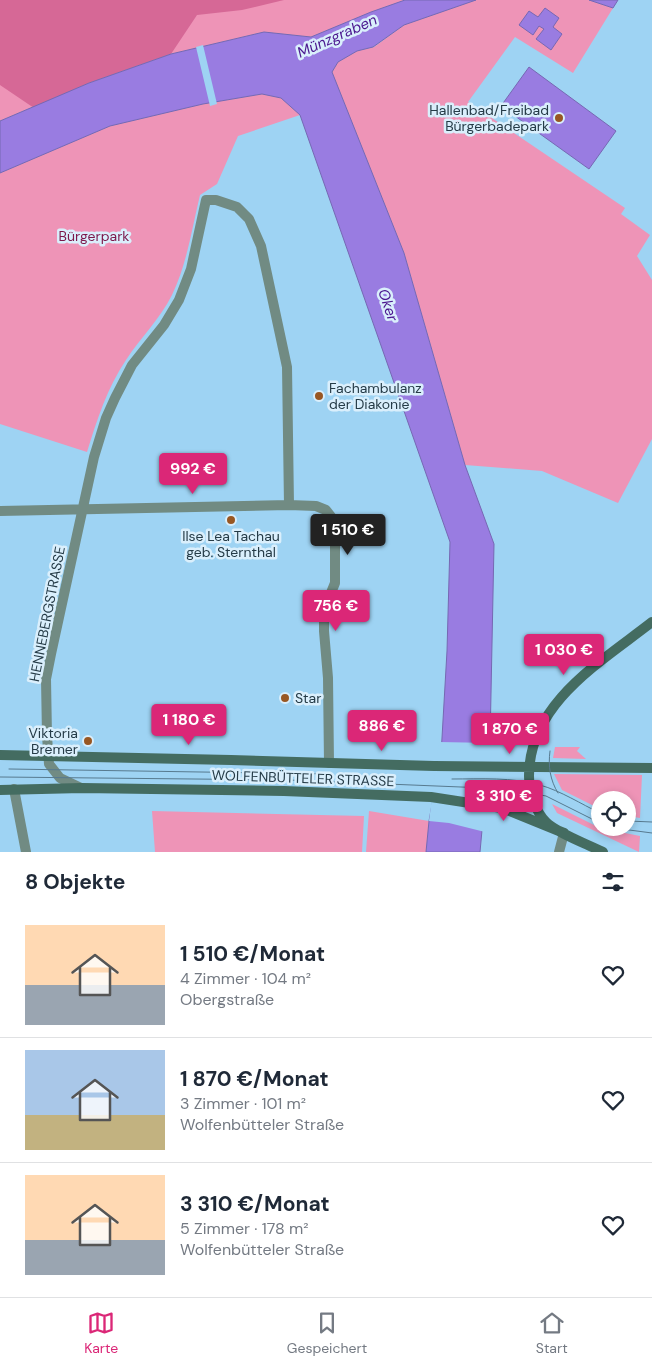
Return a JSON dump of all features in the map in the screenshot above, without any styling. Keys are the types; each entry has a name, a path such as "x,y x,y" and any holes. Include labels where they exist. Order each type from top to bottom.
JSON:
{"main road":[{"path":"603,852 548,824 533,799 529,783 529,767 535,741 555,705 580,679 652,622"},
{"name":"WOLFENBÜTTELER STRASSE","path":"0,755 434,766 652,768"},
{"name":"WOLFENBÜTTELER STRASSE","path":"0,790 82,788 284,790 431,796 492,806 522,815 564,833"}],"street":[{"name":"HENNEBERGSTRASSE","path":"48,756 46,679 94,457 106,418 132,366 164,325 179,300 190,268 206,200 221,201 237,207 252,224 261,246 288,367 289,505"},
{"path":"0,512 289,505 316,506 326,510 333,519 335,528 335,583 324,610 328,678 329,763"},
{"name":"WOLFENBÜTTELER STRASSE","path":"48,756 50,764 58,776 82,788"},
{"path":"14,789 26,852"},
{"path":"559,852 564,833"}],"green space":[{"path":"0,0 405,0 311,37 264,32 171,54 89,83 0,121"},
{"path":"476,0 589,0 613,8 573,73 515,37 468,102 625,208 621,214 650,235 637,256 652,280 652,439 618,503 542,471 465,465 404,253 332,72 338,62 357,51 374,47 404,25"},
{"name":"Bürgerpark","path":"262,94 281,98 300,115 238,136 217,184 200,195 185,258 172,295 162,312 126,360 113,382 87,452 0,424 0,173 110,126 203,104"},
{"path":"555,747 580,747 577,751 586,759 553,758"},
{"path":"554,774 642,775 640,818 636,817 636,791 591,791 591,804 562,790"},
{"path":"552,804 591,824 591,829 557,813"},
{"path":"152,811 364,816 362,852 155,852"},
{"path":"369,811 429,821 426,852 366,852"},
{"path":"605,836 640,836 639,852"}],"shaded area":[{"path":"0,0 284,0 242,10 197,15 171,54 89,83 34,108 0,85"}],"water":[{"path":"405,0 476,0 404,25 373,47 357,51 338,62 332,72 404,253 465,465 494,544 490,743 480,852 426,852 429,821 441,755 447,651 450,542 300,115 281,98 262,94 203,104 110,126 0,173 0,121 89,83 171,54 264,32 311,37"},
{"path":"589,0 618,0 613,8"},
{"path":"545,8 559,18 553,27 562,34 551,50 536,39 544,29 539,26 533,35 519,25 529,11 538,17"},
{"name":"Hallenbad/Freibad Bürgerbadepark","path":"529,67 616,131 589,169 501,106"}],"pier":[{"path":"203,45 217,104 210,106 196,47"},
{"path":"439,742 492,743 485,832 449,823 429,821"}],"tram line":[{"path":"550,751 550,773 558,793"},
{"path":"9,769 329,774"},
{"path":"0,777 289,780 510,789 546,796 591,818"},
{"path":"452,779 496,779 529,782 556,791 591,808"},
{"path":"636,821 652,822"},
{"path":"636,831 652,833"}],"place":[{"name":"Hallenbad/Freibad Bürgerbadepark","path":"559,118"},
{"name":"Fachambulanz der Diakonie","path":"319,396"},
{"name":"Ilse Lea Tachau geb. Sternthal","path":"231,520"},
{"name":"Star","path":"285,698"},
{"name":"Viktoria Bremer","path":"88,741"}],"water label":[{"name":"Münzgraben","path":"337,36"},
{"name":"Oker","path":"388,305"}]}
